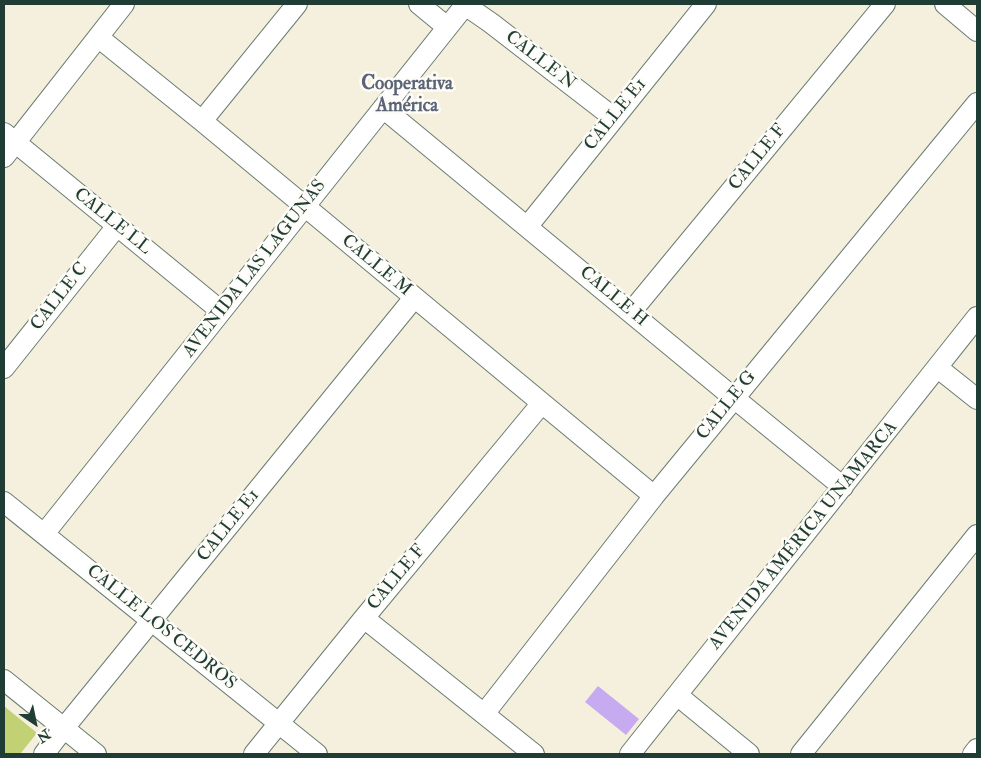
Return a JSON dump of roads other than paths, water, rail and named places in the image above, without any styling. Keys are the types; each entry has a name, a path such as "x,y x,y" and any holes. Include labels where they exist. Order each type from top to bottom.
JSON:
{"street":[{"path":"7,144 124,4"},
{"path":"202,121 297,4"},
{"path":"419,4 448,27"},
{"name":"AVENIDA LAS LAGUNAS","path":"44,534 465,4"},
{"name":"CALLE N","path":"465,4 614,118"},
{"name":"CALLE E1","path":"527,227 706,4"},
{"name":"CALLE F","path":"631,312 885,4"},
{"path":"945,4 977,31"},
{"name":"CALLE M","path":"98,36 654,496"},
{"name":"CALLE G","path":"484,714 654,496 977,103"},
{"name":"CALLE H","path":"383,108 843,486"},
{"name":"CALLE LL","path":"7,144 117,226 221,311"},
{"name":"CALLE C","path":"4,368 117,226"},
{"name":"CALLE E1","path":"44,754 414,298"},
{"name":"AVENIDA AMÉRICA UNAMARCA","path":"630,754 977,317"},
{"path":"938,368 977,399"},
{"name":"CALLE F","path":"254,754 542,404"},
{"name":"CALLE LOS CEDROS","path":"4,502 317,754"},
{"path":"801,754 977,535"},
{"path":"364,618 534,754"},
{"path":"4,680 96,754"},
{"path":"677,695 749,754"},
{"path":"973,754 977,749"}],"district":[{"name":"Cooperativa América","path":"407,96"}]}
